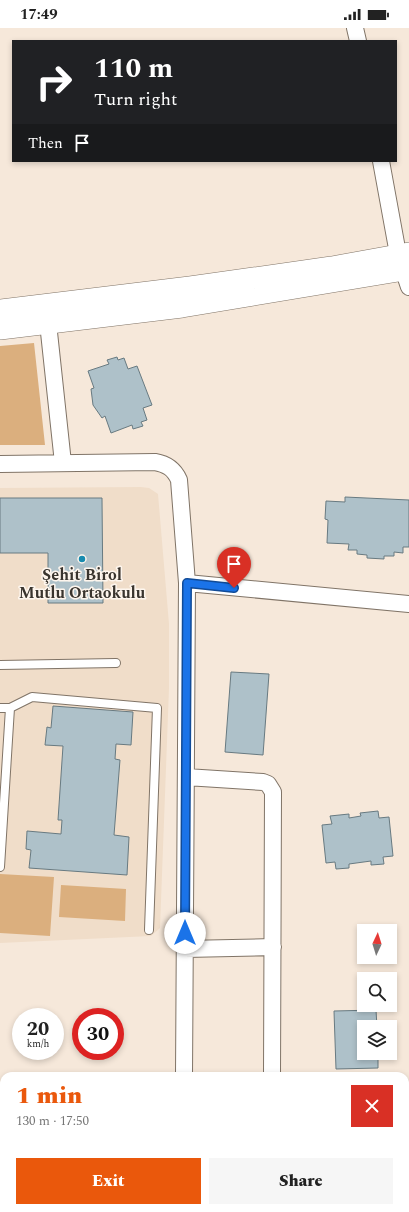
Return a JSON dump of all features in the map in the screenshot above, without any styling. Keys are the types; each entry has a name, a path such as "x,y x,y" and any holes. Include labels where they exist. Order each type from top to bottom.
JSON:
{"street":[{"path":"355,28 358,40"},
{"path":"380,162 406,267"},
{"path":"0,310 198,286 332,267 406,267"},
{"path":"0,329 182,307 406,267"},
{"path":"48,323 63,463"},
{"path":"0,464 155,462 163,463 170,467 179,480 187,583 184,1072"},
{"path":"187,583 409,604"},
{"path":"186,777 263,782 272,788 274,796 272,1072"},
{"path":"185,949 273,947"}],"lane":[{"path":"0,665 116,663"},
{"path":"0,708 10,708 32,698 157,708 148,930"},
{"path":"0,867 10,708"}],"shaded area":[{"path":"34,343 45,445 0,445 0,346"},
{"path":"0,488 149,488 158,494 169,624 169,688 160,928 151,936 0,943"},
{"path":"0,874 54,877 50,936 0,933"},
{"path":"61,885 126,889 125,921 59,917"}],"building":[{"path":"117,357 118,360 124,358 128,369 137,366 152,405 143,408 147,420 141,422 143,426 133,429 132,425 111,433 105,416 102,418 93,405 91,389 94,388 88,371 109,364 107,360"},
{"path":"345,497 409,500 409,547 403,547 403,553 394,552 394,556 384,556 384,559 367,558 367,555 357,554 357,550 348,550 349,544 327,543 328,520 325,519 326,501 345,502"},
{"path":"0,498 102,498 103,603 48,603 48,553 0,553"},
{"path":"231,672 269,674 263,755 225,752"},
{"path":"53,706 133,712 131,745 116,744 115,759 120,760 114,835 129,837 127,875 29,868 31,850 26,849 27,831 61,834 62,820 58,820 63,746 45,745 47,727 51,728"},
{"path":"378,811 379,818 389,817 393,856 383,857 384,864 371,865 371,861 349,864 349,868 336,869 335,862 326,863 322,825 332,824 330,816 349,814 349,818 361,816 360,813"},
{"path":"334,1011 376,1012 377,1020 357,1020 357,1060 378,1060 378,1068 336,1069"}],"place":[{"name":"Şehit Birol Mutlu Ortaokulu","path":"82,559"}],"route":[{"path":"185,933 187,583 234,588"}]}
